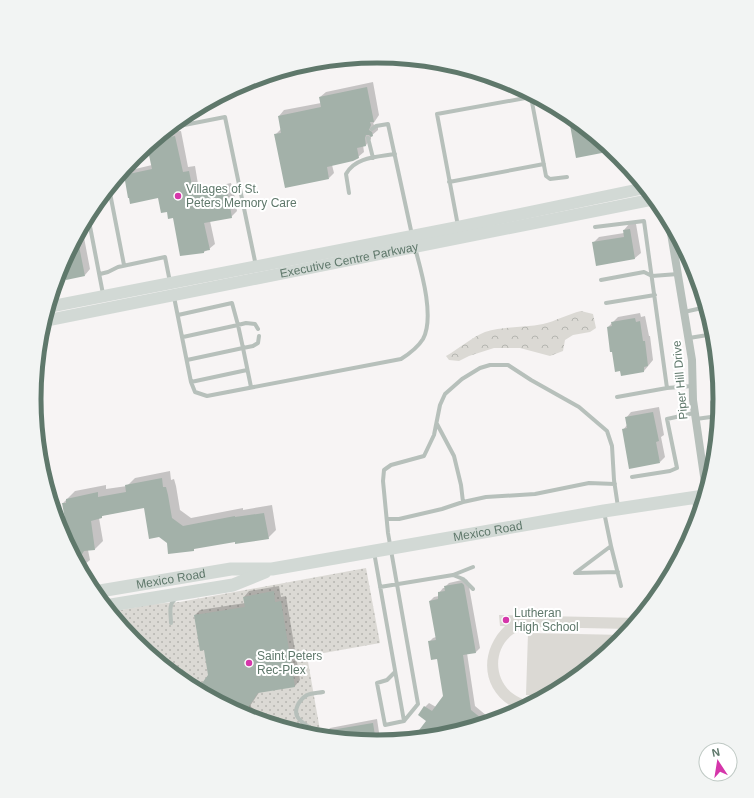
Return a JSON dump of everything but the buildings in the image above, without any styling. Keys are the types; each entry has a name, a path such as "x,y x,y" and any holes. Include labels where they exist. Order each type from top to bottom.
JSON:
{"main road":[{"name":"Mexico Road","path":"101,591 129,588 231,569 272,569 618,508 698,497"},
{"name":"Mexico Road","path":"113,603 233,585 272,569"}],"street":[{"name":"Executive Centre Parkway","path":"50,320 173,295 413,242 458,227 640,189"},
{"name":"Executive Centre Parkway","path":"54,306 256,266 413,242 649,201"},
{"name":"Piper Hill Drive","path":"674,243 692,360 695,416 704,477"}],"lane":[{"path":"458,227 437,114 526,98"},
{"path":"531,100 546,176 550,179 567,177"},
{"path":"182,125 225,117 256,266"},
{"path":"100,274 124,265 165,257 183,337 191,382 195,392 207,396 401,359 410,354 423,339 426,329 427,315 426,296 388,124 376,126 372,129"},
{"path":"368,138 373,158"},
{"path":"349,193 346,174 356,163 395,154"},
{"path":"449,182 544,164"},
{"path":"110,194 124,265"},
{"path":"595,227 644,221 667,388"},
{"path":"90,225 104,296"},
{"path":"601,280 644,272 652,276 678,274"},
{"path":"606,303 655,296"},
{"path":"178,315 232,303 251,387"},
{"path":"684,312 701,308"},
{"path":"183,337 251,323 255,324 258,329"},
{"path":"689,338 707,335"},
{"path":"187,360 253,346 258,343 259,336"},
{"path":"395,672 387,680 377,683 385,725 404,721 418,704 391,548 383,481 384,470 391,465 424,456 434,435 440,405 445,394 453,386 480,368 490,365 508,365 531,380 579,407 607,432 612,446 618,508"},
{"path":"191,382 247,370"},
{"path":"617,397 667,388 693,386"},
{"path":"632,477 670,471 677,468 667,419 712,416"},
{"path":"437,424 454,456 461,485 463,502"},
{"path":"387,520 399,519 486,497 535,494 589,483 615,484"},
{"path":"604,511 620,586"},
{"path":"611,546 575,573 618,572"},
{"path":"374,551 404,721"},
{"path":"380,587 453,575 473,567"},
{"path":"453,575 463,579 473,589"},
{"path":"171,623 170,610 172,602 181,593"},
{"path":"177,669 182,670 185,675"},
{"path":"314,729 300,720 296,711 298,704 308,695 323,692"}],"green space":[{"path":"581,311 593,314 596,328 590,332 573,335 565,340 563,351 550,356 520,348 494,348 469,356 459,361 449,360 446,356 485,332 543,324"},
{"path":"366,568 380,643 307,656 320,730 311,729 290,724 248,709 209,690 172,666 155,652 116,611 153,604 180,602"},
{"path":"499,615 633,618 623,629 534,627 518,631 507,640 500,651 498,664 500,677 507,689 519,698 526,700 512,706 497,694 491,684 488,672 487,660 490,648 496,637 505,626 500,626"},
{"path":"528,633 617,635 582,666 564,678 535,695 526,695"}],"place":[{"name":"Villages of St. Peters Memory Care","path":"178,196"},
{"name":"Lutheran High School","path":"506,620"},
{"name":"Saint Peters Rec-Plex","path":"249,663"}]}
